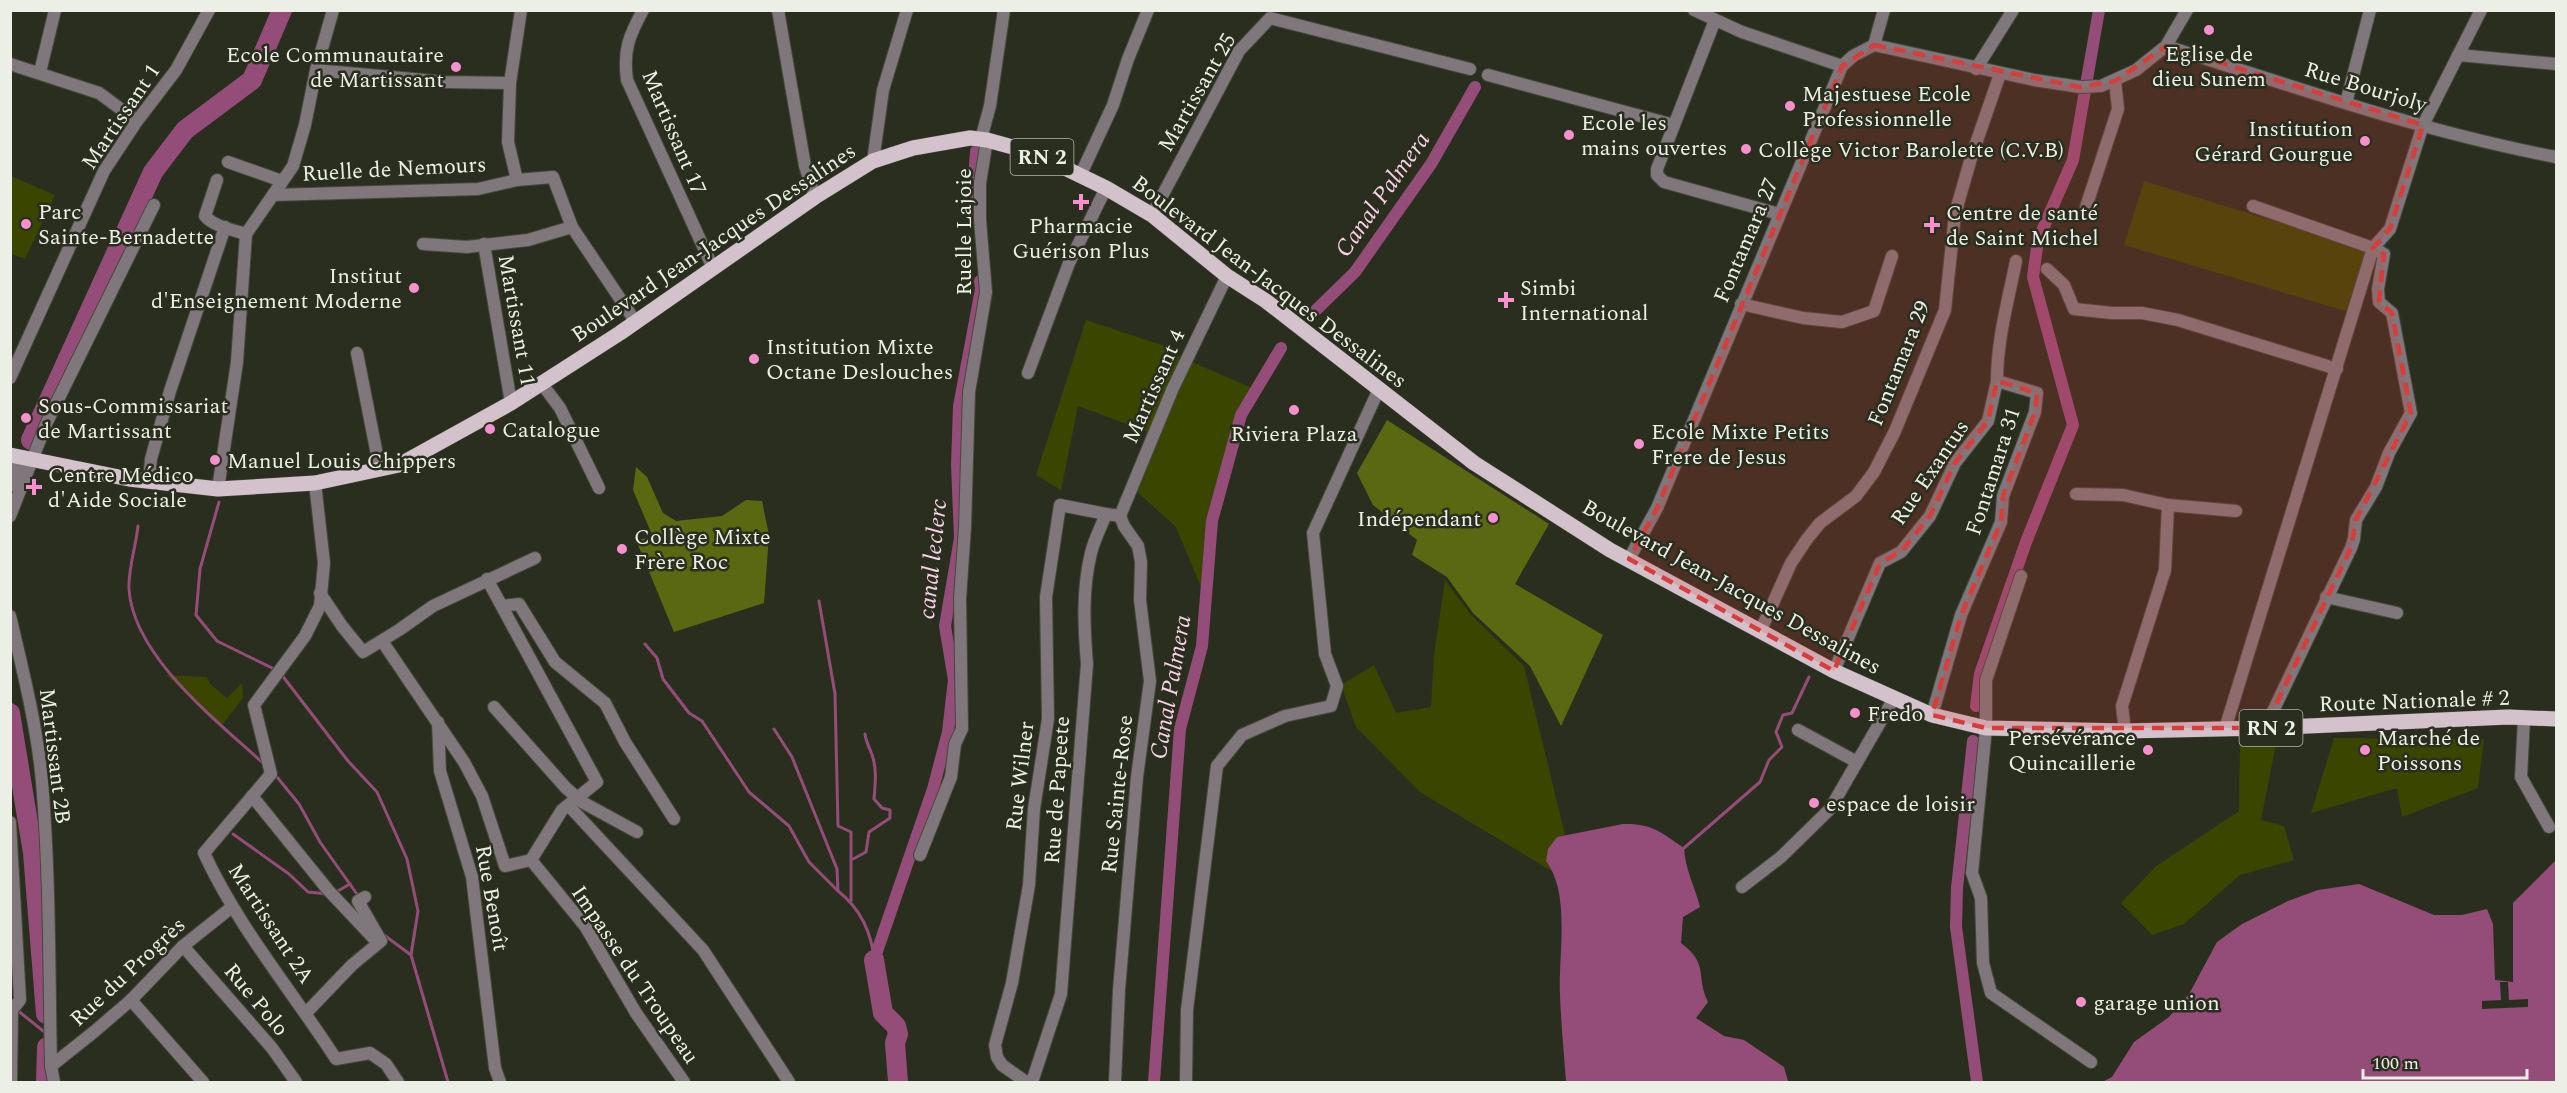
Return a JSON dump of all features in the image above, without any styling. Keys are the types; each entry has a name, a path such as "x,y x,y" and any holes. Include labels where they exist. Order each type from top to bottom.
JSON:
{"main road":[{"name":"Boulevard Jean-Jacques Dessalines","path":"21,457 129,479 218,489 315,483 399,465 542,384 815,197 873,161 913,148 951,140 984,140 1034,153 1081,174 1152,215 1227,276 1266,301 1474,463 1610,550 1760,632 1893,700 1932,715 1986,728"},
{"name":"Route Nationale # 2","path":"1986,728 2125,731 2524,718 2556,719"}],"street":[{"path":"39,72 55,10"},
{"name":"Martissant 1","path":"10,378 104,171 137,121 176,70 209,10"},
{"path":"218,489 237,362 246,234 293,166 333,10"},
{"path":"517,180 508,142 510,83 521,10"},
{"name":"Martissant 17","path":"643,10 627,43 625,61 627,80 713,268"},
{"path":"778,10 805,166 815,197"},
{"path":"873,161 883,90 907,10"},
{"name":"Ruelle Lajoie","path":"920,855 951,777 955,744 962,729 960,599 965,527 969,392 986,292 980,220 980,183 984,140 1005,10"},
{"path":"1081,174 1113,105 1128,59 1148,10"},
{"path":"1694,10 1715,20 1842,66 1852,56 1874,45 2000,74 2080,87 2101,86 2136,70 2166,46 2187,10"},
{"path":"1874,45 1884,10"},
{"path":"1976,69 2013,10"},
{"path":"2346,103 2370,10"},
{"path":"2225,729 2373,248 2390,229 2423,125 2481,10"},
{"name":"Martissant 25","path":"1152,215 1239,51 1270,18 1470,69"},
{"path":"1715,20 1657,169 1659,178 1664,182 1779,214"},
{"name":"Rue Bourjoly","path":"2166,46 2423,125 2507,148 2556,157"},
{"path":"2458,55 2556,64"},
{"path":"10,64 99,93 137,121"},
{"name":"Fontamara 27","path":"1629,559 1658,508 1842,66"},
{"path":"316,70 445,82 510,83"},
{"name":"Fontamara 29","path":"1760,632 1791,563 1807,539 1820,524 1856,496 1874,472 1895,431 1945,310 1955,214 1971,158 2000,74"},
{"path":"1488,75 1674,125"},
{"path":"2086,207 2118,109 2115,81"},
{"path":"228,162 282,181"},
{"name":"Ruelle de Nemours","path":"273,195 468,189 517,180 553,177 572,227"},
{"path":"217,180 205,216 225,227 246,234"},
{"path":"1028,373 1069,263 1106,188"},
{"path":"10,486 21,457 47,422 154,205"},
{"path":"2253,206 2373,248 2384,254 2378,289 2379,302 2392,312 2411,413 2389,453 2376,487 2356,520 2355,539 2265,728"},
{"path":"149,481 152,459 170,391 225,227"},
{"path":"423,244 467,247 484,243 528,240 572,227 635,321"},
{"name":"Martissant 11","path":"484,243 511,403"},
{"path":"1741,304 1803,318 1842,322 1874,311 1892,256"},
{"name":"Fontamara 31","path":"1932,715 1961,615 2001,522 2003,496 2035,412 2037,393 1997,381 2001,329 2016,261"},
{"path":"2047,269 2064,285 2074,309 2142,313 2178,320 2337,369"},
{"name":"Martissant 4","path":"1120,516 1173,388 1227,276"},
{"path":"357,353 380,470"},
{"name":"Rue Exantus","path":"1834,671 1880,563 1900,552 1930,516 1955,463 1988,421 1997,381"},
{"path":"542,384 560,408 599,488"},
{"path":"1186,1083 1187,1010 1217,766 1242,735 1285,716 1331,706 1337,686 1325,654 1313,533 1379,388"},
{"path":"10,516 21,457"},
{"name":"Martissant 2A","path":"315,483 324,563 320,606 305,636 254,705 271,774 204,853 232,907 336,1059 370,1053 386,1064 398,1083"},
{"path":"2076,494 2123,495 2168,505 2236,511"},
{"name":"Rue Wilner","path":"1026,1083 1002,1065 997,1057 995,1046 999,1024 1012,983 1029,885 1034,809 1047,720 1046,597 1060,505 1106,514"},
{"path":"2125,731 2122,706 2165,570 2168,505"},
{"path":"1106,514 1120,516"},
{"name":"Rue de Papeete","path":"1032,1083 1061,994 1088,664 1084,636 1086,578 1091,551 1106,514"},
{"name":"Rue Sainte-Rose","path":"1114,1083 1137,777 1150,681 1140,600 1141,562 1138,546 1120,516"},
{"path":"320,593 363,652 433,606 535,558"},
{"path":"2020,576 1986,680 1986,728 1972,873 1981,898 1983,963 1991,993 2091,1062"},
{"path":"382,641 464,762 482,796 505,866 531,860 562,810 597,782 487,579"},
{"path":"2326,597 2397,613"},
{"path":"502,606 519,604 555,662 604,703 625,742 674,819"},
{"name":"Martissant 2B","path":"10,616 33,713 42,783 51,1066 54,1083"},
{"path":"1742,887 1781,857 1830,809 1893,700"},
{"path":"495,707 566,788 573,801 703,950 789,1083"},
{"path":"2524,718 2521,777 2549,827"},
{"name":"Rue Benoît","path":"438,722 440,771 472,877 495,1068 500,1083"},
{"path":"1798,730 1857,762"},
{"path":"252,796 332,894 378,943"},
{"path":"573,801 637,832"},
{"path":"10,822 16,1005 11,1083"},
{"name":"Impasse du Troupeau","path":"531,860 585,926 636,1013 684,1083"},
{"path":"306,1013 352,965 381,941 362,899"},
{"name":"Rue du Progrès","path":"51,1066 130,1000 183,946 232,907"},
{"name":"Rue Polo","path":"183,946 272,1048 296,1083"},
{"path":"130,1000 203,1083"}],"highlighted area":[{"path":"1874,45 2080,87 2115,81 2166,46 2423,125 2390,229 2373,248 2384,254 2379,302 2392,313 2411,413 2356,520 2351,548 2265,728 1986,728 1932,715 1961,615 2001,522 2003,496 2035,412 2037,393 1997,381 1988,421 1955,463 1930,516 1901,552 1880,563 1834,671 1629,559 1657,508 1842,66"}],"green space":[{"name":"Parc Sainte-Bernadette","path":"11,176 55,195 25,259 11,254"},
{"path":"2144,181 2377,253 2356,314 2124,245"},
{"path":"1086,320 1177,350 1178,356 1257,390 1245,411 1201,587 1176,527 1135,490 1156,435 1078,406 1061,490 1036,475"},
{"path":"1387,420 1549,524 1515,584 1603,635 1561,726 1530,666 1473,613 1447,577 1412,555 1417,540 1373,505 1357,473"},
{"path":"636,467 647,477 663,513 676,521 722,516 746,500 762,501 769,535 764,603 674,632 636,540 653,537 633,490"},
{"path":"1445,580 1471,615 1524,666 1565,835 1554,841 1547,857 1546,861 1555,873 1420,792 1356,727 1341,685 1374,665 1396,713 1431,707 1434,655"},
{"path":"166,675 207,677 210,684 227,698 242,683 243,698 222,725"},
{"path":"2334,738 2484,739 2478,788 2402,817 2397,788 2311,813"},
{"path":"2277,739 2261,820 2284,826 2294,860 2240,875 2184,924 2152,935 2121,903 2155,867 2239,811 2240,742"}],"shaded area":[{"path":"1623,824 1649,827 1684,848 1688,871 1700,907 1683,917 1681,943 1699,964 1704,993 1708,1002 1696,1018 1724,1036 1744,1040 1784,1067 1788,1081 1794,1082 1566,1082 1560,995 1561,907 1554,875 1546,861 1548,849 1557,837"},
{"path":"2556,860 2556,1082 2102,1082 2112,1077 2134,1042 2169,1017 2189,994 2217,942 2242,924 2288,901 2318,890 2359,884 2434,915 2462,915 2487,909 2493,924 2495,980 2513,982 2513,903"}],"pier":[{"path":"2500,982 2508,982 2509,1000 2528,999 2528,1007 2482,1009 2482,1001 2501,1000"}],"waterway":[{"path":"31,440 153,172 185,130 252,80 282,10"},
{"path":"1976,706 1980,674 2026,542 2073,425 2033,277 2038,240 2073,160 2099,10"},
{"name":"Canal Palmera","path":"1311,315 1355,272 1431,164 1475,87"},
{"name":"canal leclerc","path":"975,219 973,193 976,151"},
{"name":"canal leclerc","path":"874,960 933,789 948,732 954,680 945,626 960,538 957,465 959,406 981,289 980,281"},
{"name":"Canal Palmera","path":"1154,1082 1180,729 1202,646 1212,521 1241,415 1281,348"},
{"path":"219,502 200,569 196,615 217,641 274,669"},
{"path":"138,526 129,589 134,614 145,639 180,685 263,763"},
{"path":"819,601 835,694 838,826 851,832 851,901"},
{"path":"645,644 657,658 663,679 689,713 702,721 749,792 789,826 809,862 838,891"},
{"path":"281,674 348,761 377,792 407,859 418,911 411,955"},
{"path":"1684,848 1760,782 1769,760 1782,747 1776,732 1783,715 1792,713 1809,677"},
{"path":"10,713 33,853 46,1014"},
{"path":"774,729 792,757 837,869 838,891 853,905 868,931 874,960"},
{"path":"853,859 866,852 869,832 890,818 890,810 882,808 874,799 875,768 865,734"},
{"path":"1973,741 1957,888 1956,927 1977,1082"},
{"path":"277,777 299,804 320,842 359,897"},
{"path":"233,834 289,874 308,892 327,894"},
{"path":"336,892 350,884"},
{"path":"384,935 411,955 448,1082"},
{"path":"874,960 883,1013 896,1026 898,1034 895,1043 898,1082"},
{"path":"17,1010 47,1034"},
{"path":"46,1082 47,1047"}],"place":[{"name":"Eglise de dieu Sunem","path":"2209,30"},
{"name":"Ecole Communautaire de Martissant","path":"456,67"},
{"name":"Majestuese Ecole Professionnelle","path":"1790,106"},
{"name":"Ecole les mains ouvertes","path":"1569,135"},
{"name":"Institution Gérard Gourgue","path":"2365,141"},
{"name":"Collège Victor Barolette (C.V.B)","path":"1746,149"},
{"name":"Pharmacie Guérison Plus","path":"1081,202"},
{"name":"Parc Sainte-Bernadette","path":"26,224"},
{"name":"Centre de santé de Saint Michel","path":"1932,225"},
{"name":"Institut d'Enseignement Moderne","path":"414,288"},
{"name":"Simbi International","path":"1506,300"},
{"name":"Institution Mixte Octane Deslouches","path":"754,359"},
{"name":"Riviera Plaza","path":"1294,410"},
{"name":"Sous-Commissariat de Martissant","path":"26,418"},
{"name":"Catalogue","path":"490,429"},
{"name":"Ecole Mixte Petits Frere de Jesus","path":"1639,444"},
{"name":"Manuel Louis Chippers","path":"215,460"},
{"name":"Centre Médico d'Aide Sociale","path":"34,487"},
{"name":"Indépendant","path":"1493,518"},
{"name":"Collège Mixte Frère Roc","path":"622,549"},
{"name":"Fredo","path":"1855,713"},
{"name":"Persévérance Quincaillerie","path":"2148,750"},
{"name":"Marché de Poissons","path":"2365,750"},
{"name":"espace de loisir","path":"1814,803"},
{"name":"garage union","path":"2081,1002"}]}
